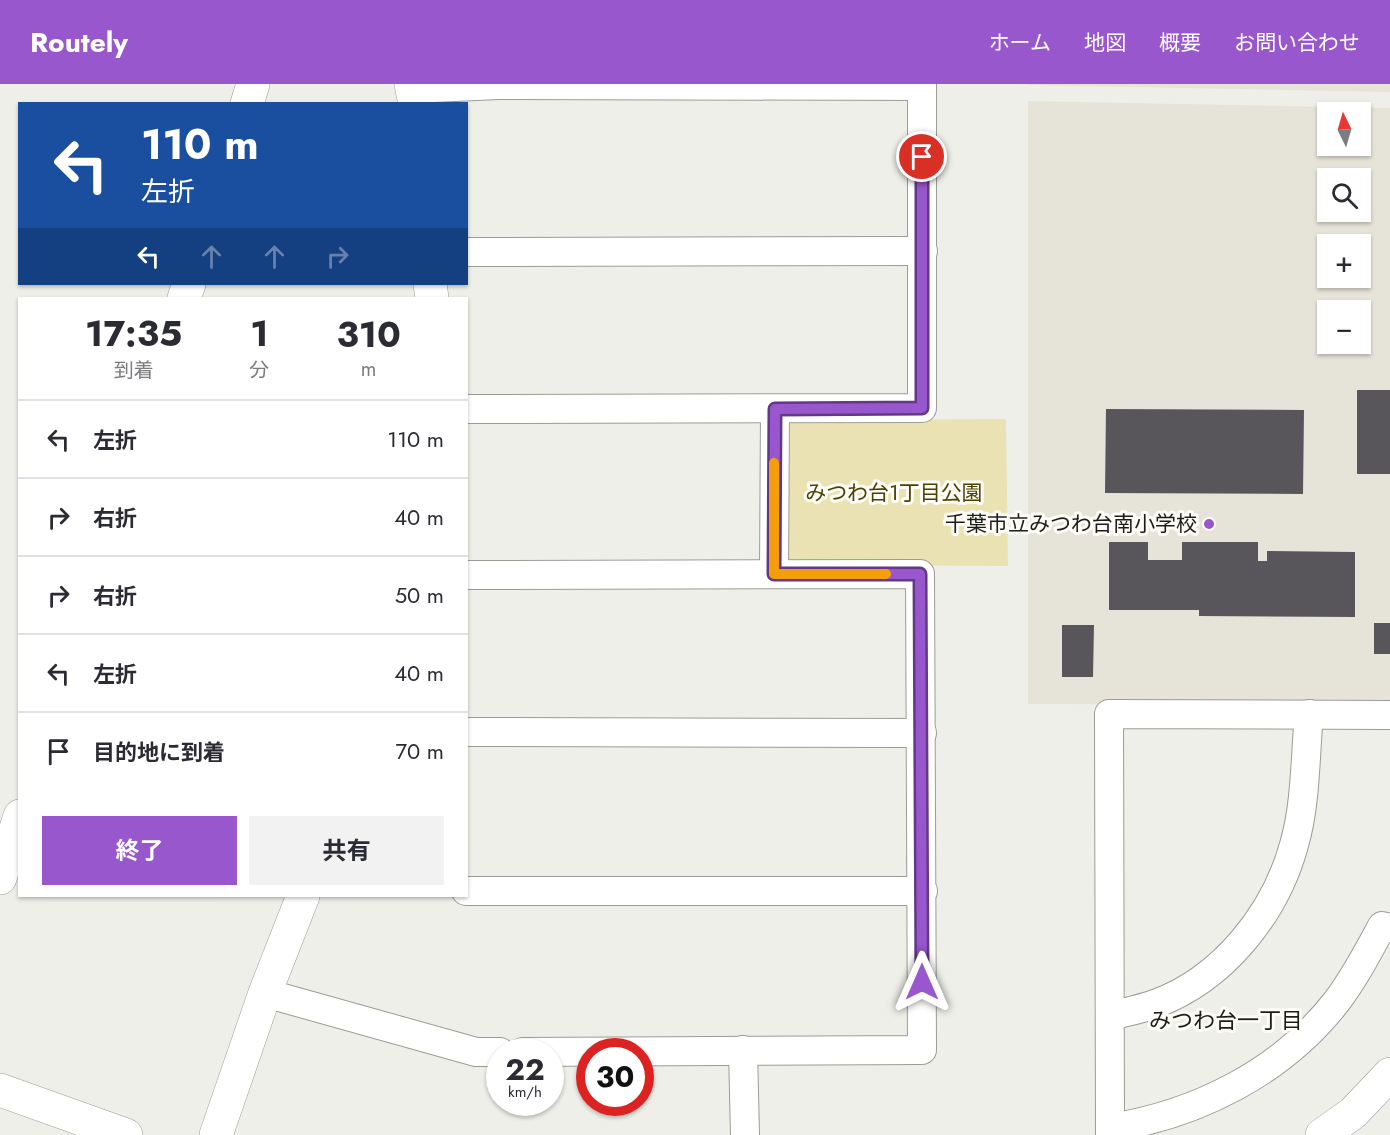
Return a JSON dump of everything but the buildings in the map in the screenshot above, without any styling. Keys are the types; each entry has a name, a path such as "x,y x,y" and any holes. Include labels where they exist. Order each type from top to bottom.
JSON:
{"street":[{"path":"248,102 253,84"},
{"path":"413,92 498,84 922,85 922,408 468,409"},
{"path":"468,252 923,251"},
{"path":"774,574 775,409"},
{"path":"468,575 920,574 922,1050 564,1052"},
{"path":"1390,715 1109,714 1111,1131 1177,1113 1222,1094 1263,1070 1298,1042 1336,1002 1362,965 1382,926 1390,928"},
{"path":"1111,1016 1155,1004 1186,990 1219,965 1245,938 1267,908 1284,874 1295,844 1302,801 1309,714"},
{"path":"468,732 922,734"},
{"path":"0,878 18,822"},
{"path":"468,891 922,891"},
{"path":"216,1135 265,993 303,897"},
{"path":"265,993 476,1052 486,1052"},
{"path":"743,1050 745,1135"},
{"path":"1323,1135 1353,1113 1390,1074"},
{"path":"0,1090 126,1135"}],"shaded area":[{"path":"1390,84 1390,92 1027,85"},
{"name":"千葉市立みつわ台南小学校","path":"1028,101 1317,107 1317,156 1371,156 1371,108 1390,108 1390,705 1028,704"}],"green space":[{"name":"みつわ台1丁目公園","path":"1006,419 1008,566 788,565 787,420"}],"slow traffic":[{"path":"774,463 774,574 886,574"}],"place":[{"name":"千葉市立みつわ台南小学校","path":"1209,524"}],"district":[{"name":"みつわ台一丁目","path":"1226,1020"}],"route":[{"path":"922,157 922,408 775,409 774,574 920,574 922,982"}]}
